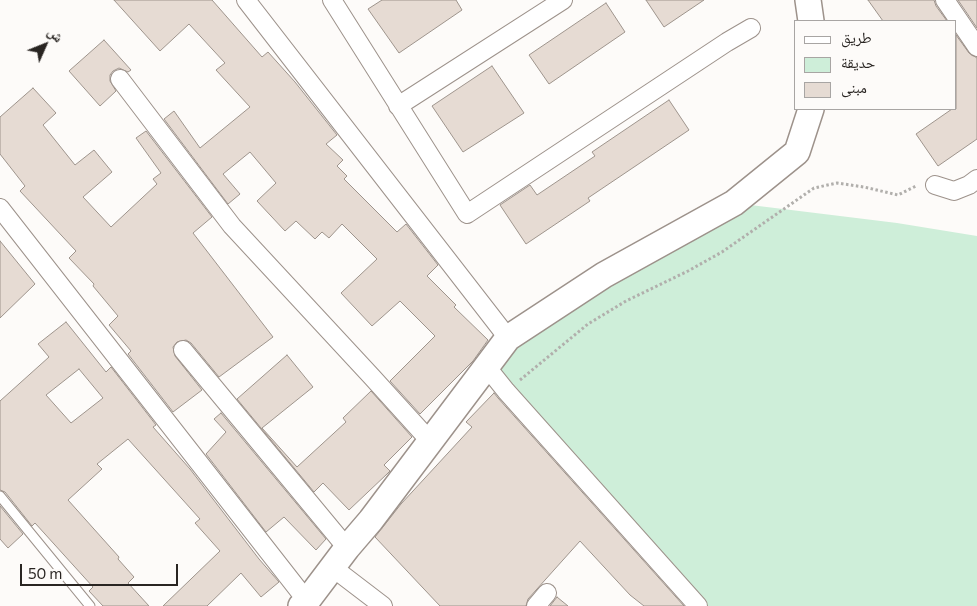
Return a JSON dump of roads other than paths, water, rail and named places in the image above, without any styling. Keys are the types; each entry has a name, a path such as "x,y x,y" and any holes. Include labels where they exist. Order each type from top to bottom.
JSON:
{"main road":[{"path":"808,0 811,20"},
{"path":"303,604 371,520 508,338 604,275 734,203 797,152 811,110"}],"street":[{"path":"246,0 508,338"},
{"path":"332,0 467,214 719,47 752,28"},
{"path":"398,106 563,0"},
{"path":"944,0 977,47"},
{"path":"120,79 232,226 430,441"},
{"path":"934,185 954,191 969,185 977,179"},
{"path":"0,208 303,604"},
{"path":"183,350 340,557 383,606"},
{"path":"486,366 506,391 698,606"}],"lane":[{"path":"0,496 90,606"}]}
